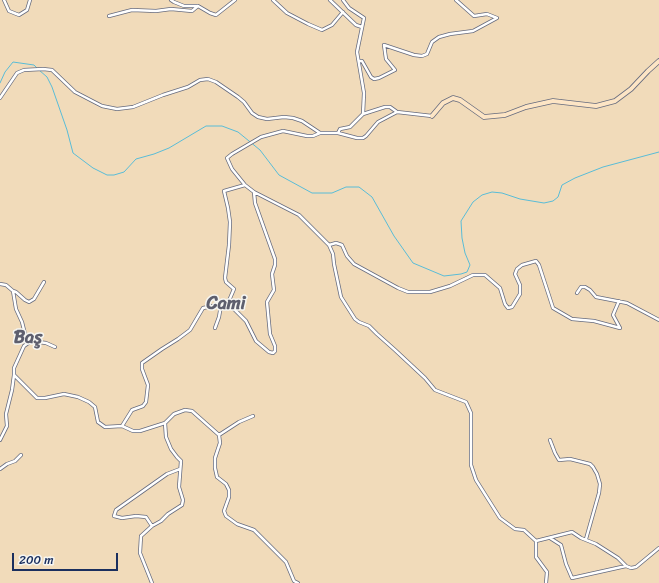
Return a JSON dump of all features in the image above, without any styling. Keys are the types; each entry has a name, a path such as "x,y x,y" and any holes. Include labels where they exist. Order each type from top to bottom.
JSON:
{"street":[{"path":"4,0 9,12 20,15 27,10 30,0"},
{"path":"171,0 184,6 198,6 216,15 235,0"},
{"path":"273,0 287,13 322,30 332,25 343,12"},
{"path":"330,0 356,25 362,27"},
{"path":"343,0 349,8 364,18 357,52 364,93 362,111 364,114"},
{"path":"359,61 362,61 371,77 374,79 379,78 395,70 386,59 384,45 414,55 422,56 427,54 432,42 439,37 473,31 497,18 487,14 474,16 456,0"},
{"path":"109,16 132,10 156,11 171,9 192,11 198,6"},
{"path":"338,133 340,129 350,127 364,114 385,107 398,112 432,116 443,103 453,98 460,100 484,117 505,115 526,106 553,101 596,106 615,101 631,89 648,70 659,61"},
{"path":"0,98 17,73 24,70 52,70 74,92 102,106 117,110 133,107 163,94 188,87 200,80 208,79 216,82 238,97 244,102 252,113 258,117 267,120 284,117 293,118 302,121 320,133"},
{"path":"398,112 378,122 363,138 338,133 320,133 313,136 307,136 283,131 261,137 227,158 232,169 245,185 254,192 299,215 329,245 333,254 341,297 355,319 369,326 425,378 435,390 466,402 471,413 471,465 476,480 500,518 515,529 524,530 536,541 536,557 547,572 546,583"},
{"path":"228,303 234,289 226,282 225,278 230,222 224,192 245,185"},
{"path":"228,303 246,321 256,341 269,352 273,353 276,351 270,334 266,302 274,290 272,274 276,265 255,203 254,192"},
{"path":"329,245 336,243 342,245 347,256 354,264 408,292 430,292 450,286 473,275 485,275 500,288 505,304 508,308 512,307 520,294 520,285 516,274 517,269 522,265 536,261 539,265 553,308 572,319 594,321 620,328 613,314 619,302"},
{"path":"0,284 6,285 29,302 34,299 44,282"},
{"path":"577,293 581,287 585,287 596,297 627,303 659,320"},
{"path":"13,291 16,309 22,322 25,334 31,341 46,343 55,347"},
{"path":"122,426 132,410 143,406 146,402 148,385 142,369 142,364 162,348 178,340 190,330 203,308 216,304 220,305 228,303"},
{"path":"215,328 219,317 220,305"},
{"path":"0,440 7,426 6,414 12,390 14,368 24,346 31,341"},
{"path":"14,375 37,398 64,394 78,397 89,402 95,407 98,422 105,427 122,426 133,431 140,432 165,423 174,414 185,410 192,411 219,435 220,443 215,458 215,468 217,477 226,484 229,490 229,497 224,511 226,516 237,524 254,530 286,562 294,582 298,583"},
{"path":"219,435 239,422 253,416"},
{"path":"152,583 140,553 142,536 168,514 182,506 183,500 179,487 182,461 177,458 171,449 166,437 165,423"},
{"path":"550,440 559,460 570,459 590,464 597,474 600,484 599,493 586,539"},
{"path":"0,469 21,455"},
{"path":"152,526 146,517 136,516 122,518 114,516 116,510 167,474 180,469"},
{"path":"536,541 572,532 618,558 626,566 631,568 636,567 659,548"},
{"path":"550,537 561,545 566,564 572,578 626,566"}],"waterway":[{"path":"0,83 5,72 13,62 34,65 37,68"},
{"path":"39,70 47,77 52,87 67,130 73,153 93,168 107,175 114,175 124,172 136,159 169,148 206,126 222,126 238,132 260,150 279,175 312,193 332,193 346,187 359,187 372,197 394,236 413,263 444,276 467,272 470,265 465,253 461,221 473,202 482,195 492,192 544,203 553,201 558,197 562,185 575,178 603,167 659,152"}],"district":[{"name":"Cami","path":"226,304"},
{"name":"Baş","path":"28,338"}]}
